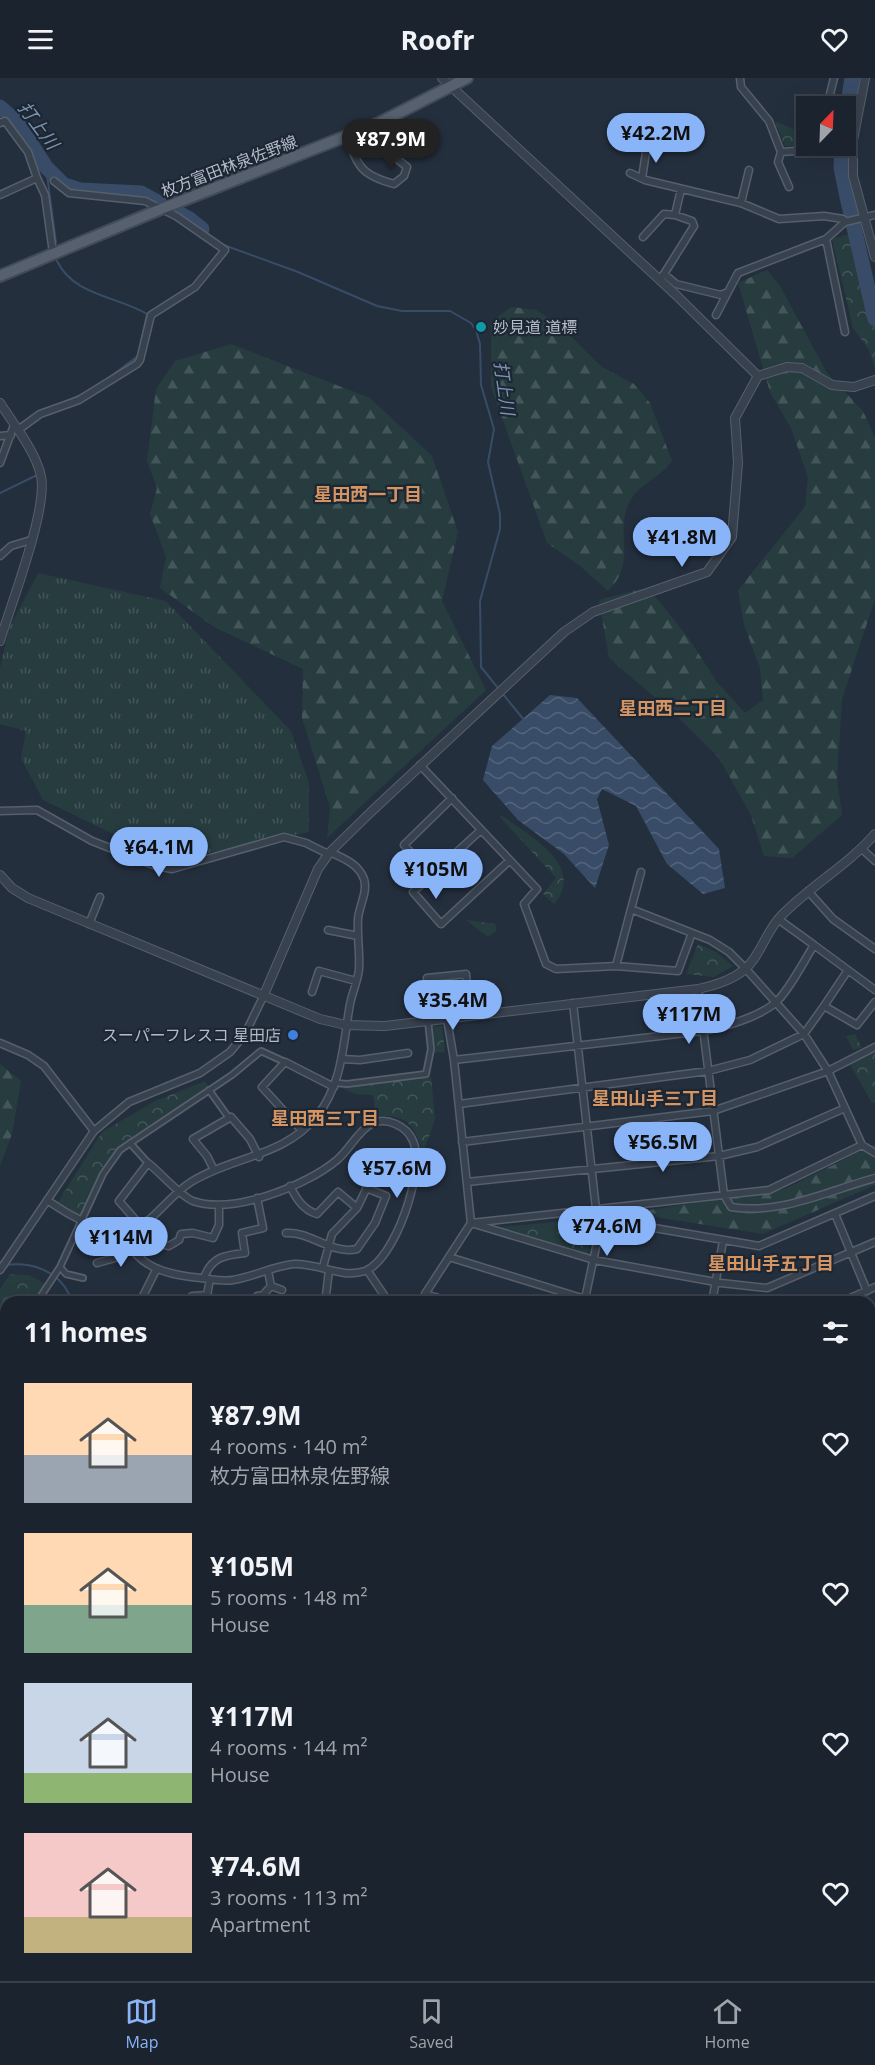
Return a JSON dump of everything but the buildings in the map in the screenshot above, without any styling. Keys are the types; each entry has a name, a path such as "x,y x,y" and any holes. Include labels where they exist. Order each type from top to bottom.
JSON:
{"main road":[{"name":"枚方富田林泉佐野線","path":"0,276 161,208 376,124 467,78"}],"street":[{"path":"442,78 661,276 758,376"},
{"path":"740,78 741,87 769,121 781,152 778,162 789,187"},
{"path":"830,96 834,78"},
{"path":"865,78 854,140 853,176 860,219 875,257"},
{"path":"0,123 5,121 28,152 45,195 53,253"},
{"path":"347,136 357,165 377,179 394,184 404,176 407,167 387,150 376,124"},
{"path":"642,178 647,146"},
{"path":"781,152 796,151"},
{"path":"741,203 749,170"},
{"path":"630,173 681,189 741,203 779,219 824,216 843,219 847,222"},
{"path":"0,195 37,178"},
{"path":"0,436 40,414 79,400 137,364 151,315 195,287 225,250 161,208 145,201 69,193 54,181"},
{"path":"675,214 681,189"},
{"path":"644,237 664,214 675,214 692,221 694,226 661,276"},
{"path":"716,315 738,273 826,239 847,222 875,215"},
{"path":"826,239 845,332"},
{"path":"661,276 676,284 708,294 721,295 728,292"},
{"path":"0,1270 94,1131 129,1102 200,1073 230,1052 245,1034 311,882 329,853 564,632 593,612 707,572 732,537 738,463 735,418 758,376 787,367 802,368 832,385 854,387 875,380"},
{"path":"0,403 14,430 36,463 43,488 31,540 0,641"},
{"path":"0,463 14,430"},
{"path":"0,556 11,546 31,540"},
{"path":"420,765 537,889 524,904 546,964 556,969 616,966 678,971 692,933"},
{"path":"432,875 404,845 452,798"},
{"path":"0,811 37,810 92,841 156,866 172,869 284,837 306,843 356,865 364,880 358,936 359,971 346,1025 342,1059 335,1085 318,1115 303,1131 283,1146 214,1170 179,1191 141,1225 123,1230 105,1229 80,1221 47,1200"},
{"path":"481,830 413,892 441,924 510,860"},
{"path":"0,875 12,888 28,898 263,997 320,1019 346,1025 385,1026 698,989 723,983 746,969 778,919 808,891 862,849 875,834"},
{"path":"862,849 875,861"},
{"path":"616,966 641,872"},
{"path":"808,891 833,919 875,949"},
{"path":"89,924 100,897"},
{"path":"631,909 692,933 729,952 804,1034 828,1071 861,1145 875,1153"},
{"path":"778,919 875,990"},
{"path":"328,930 358,936"},
{"path":"454,1060 703,1031 725,1026 776,1003 814,945"},
{"path":"459,1104 708,1071 750,1060 804,1034 848,970"},
{"path":"312,992 319,971 356,981"},
{"path":"42,1296 60,1267 103,1174 120,1150 232,1076 261,1050 335,1085 426,1074 431,1048 427,978 466,974 470,1016"},
{"path":"698,989 724,1195 731,1207 753,1210 801,1202 875,1178"},
{"path":"824,1006 857,1025 875,1002"},
{"path":"573,1003 596,1209 602,1219 585,1296"},
{"path":"432,1296 425,1294 471,1224 454,1060 447,1019"},
{"path":"0,1043 28,1055 44,1066 94,1131"},
{"path":"462,1142 713,1111 828,1071 875,1047"},
{"path":"342,1059 360,1060 408,1053"},
{"path":"285,1062 262,1087 303,1131"},
{"path":"209,1090 229,1118 231,1117 244,1130 259,1156"},
{"path":"467,1182 719,1156 757,1147 844,1108"},
{"path":"214,1170 207,1156 193,1139 229,1118"},
{"path":"123,1230 131,1248 139,1256 156,1270 176,1276 231,1281 292,1264 353,1274 367,1270 382,1257 396,1234 405,1214 414,1173 413,1141 400,1127 384,1120 371,1124 350,1149 328,1168 257,1198 219,1206 190,1200 148,1163 130,1143"},
{"path":"471,1224 769,1190 861,1145"},
{"path":"141,1225 119,1201 148,1163"},
{"path":"326,1295 328,1245 338,1228 357,1208 372,1175 380,1168 395,1167 414,1173"},
{"path":"290,1186 297,1200 312,1213 317,1214 338,1192 357,1208"},
{"path":"286,1233 300,1232 315,1242 351,1251 361,1247 375,1223 386,1196 366,1188"},
{"path":"602,1219 759,1246 875,1196"},
{"path":"192,1296 207,1295 207,1279 213,1262 225,1255 245,1253 242,1233 262,1228 257,1198"},
{"path":"139,1256 156,1243 169,1246 179,1240 181,1234 193,1233 213,1238 219,1225 219,1206"},
{"path":"835,1214 867,1291"},
{"path":"471,1224 594,1260 715,1282 767,1288 875,1242"},
{"path":"713,1296 723,1241"},
{"path":"97,1263 115,1258 131,1248"},
{"path":"449,1257 571,1296"},
{"path":"60,1267 66,1274 83,1278"},
{"path":"143,1296 156,1270"},
{"path":"367,1270 384,1295"},
{"path":"268,1271 271,1286"},
{"path":"271,1286 282,1290"},
{"path":"257,1296 263,1295 271,1286"},
{"path":"855,1296 875,1287"}],"green space":[{"path":"775,121 796,130 796,146 785,146"},
{"path":"849,234 875,329 875,368 869,350 853,328 832,239"},
{"path":"767,270 780,286 827,373 863,411 875,438 875,599 842,699 837,778 842,815 792,858 764,856 751,815 719,758 679,718 609,658 599,600 641,589 653,594 687,636 717,682 745,713 763,700 760,668 744,625 738,590 805,507 808,477 791,428 770,392 738,283"},
{"path":"511,307 536,310 557,323 602,367 634,384 650,403 672,461 662,472 638,490 629,503 625,514 622,569 608,591 579,565 547,543 491,387 491,322"},
{"path":"231,344 370,398 432,456 458,532 442,601 486,690 327,838 330,807 302,718 303,669 214,627 160,588 166,557 150,514 157,488 147,461 156,389 175,361"},
{"path":"38,573 166,601 291,731 309,783 309,832 169,861 43,800 21,758 26,731 0,724 0,668 9,629"},
{"path":"501,815 538,842 559,864 563,877 562,890 554,904 543,894 556,878 500,817"},
{"path":"466,920 496,924 496,931 488,937"},
{"path":"698,944 716,952 733,966 714,977 686,974"},
{"path":"433,1026 442,1026 445,1052 433,1053"},
{"path":"855,1034 862,1048 853,1050 846,1036"},
{"path":"875,1051 875,1102 872,1103 849,1063"},
{"path":"0,1064 21,1081 12,1134 0,1166"},
{"path":"431,1076 435,1119 423,1154 417,1136 408,1124 395,1117 376,1116 373,1095 355,1094 342,1088"},
{"path":"205,1081 209,1087 129,1140 104,1167 80,1215 58,1202 102,1132 155,1101"},
{"path":"875,1144 875,1185 763,1234 630,1213 785,1189"},
{"path":"589,1219 593,1227 588,1254 500,1227"},
{"path":"10,1274 29,1275 45,1284 38,1296 0,1296 0,1289"}],"water":[{"path":"550,695 577,698 719,849 725,888 703,894 667,864 636,806 602,789 597,799 609,845 595,888 564,854 518,820 483,780 492,746"}],"waterway":[{"path":"849,96 852,78"},
{"name":"打上川","path":"0,107 17,122 46,167 64,185 80,190 141,193 188,218 202,229"},
{"path":"842,156 841,168 875,319"},
{"name":"打上川","path":"46,167 56,243"},
{"name":"打上川","path":"202,229 221,244 298,272 377,306 402,311 450,311 471,323 476,330 480,344 481,385 494,429 488,462 500,514 500,529 480,601 481,667 524,720"},
{"name":"打上川","path":"57,261 74,282 147,314 139,350"},
{"name":"打上川","path":"107,379 138,356"},
{"name":"打上川","path":"60,404 85,393"},
{"name":"打上川","path":"0,493 37,475"},
{"name":"打上川","path":"6,1265 25,1265 42,1269 58,1279 69,1294"}],"place":[{"name":"妙見道 道標","path":"481,327"},
{"name":"スーパーフレスコ 星田店","path":"293,1035"}],"district":[{"name":"星田西一丁目","path":"368,494"},
{"name":"星田西二丁目","path":"673,708"},
{"name":"星田山手三丁目","path":"655,1098"},
{"name":"星田西三丁目","path":"325,1118"},
{"name":"星田山手五丁目","path":"771,1263"}]}
